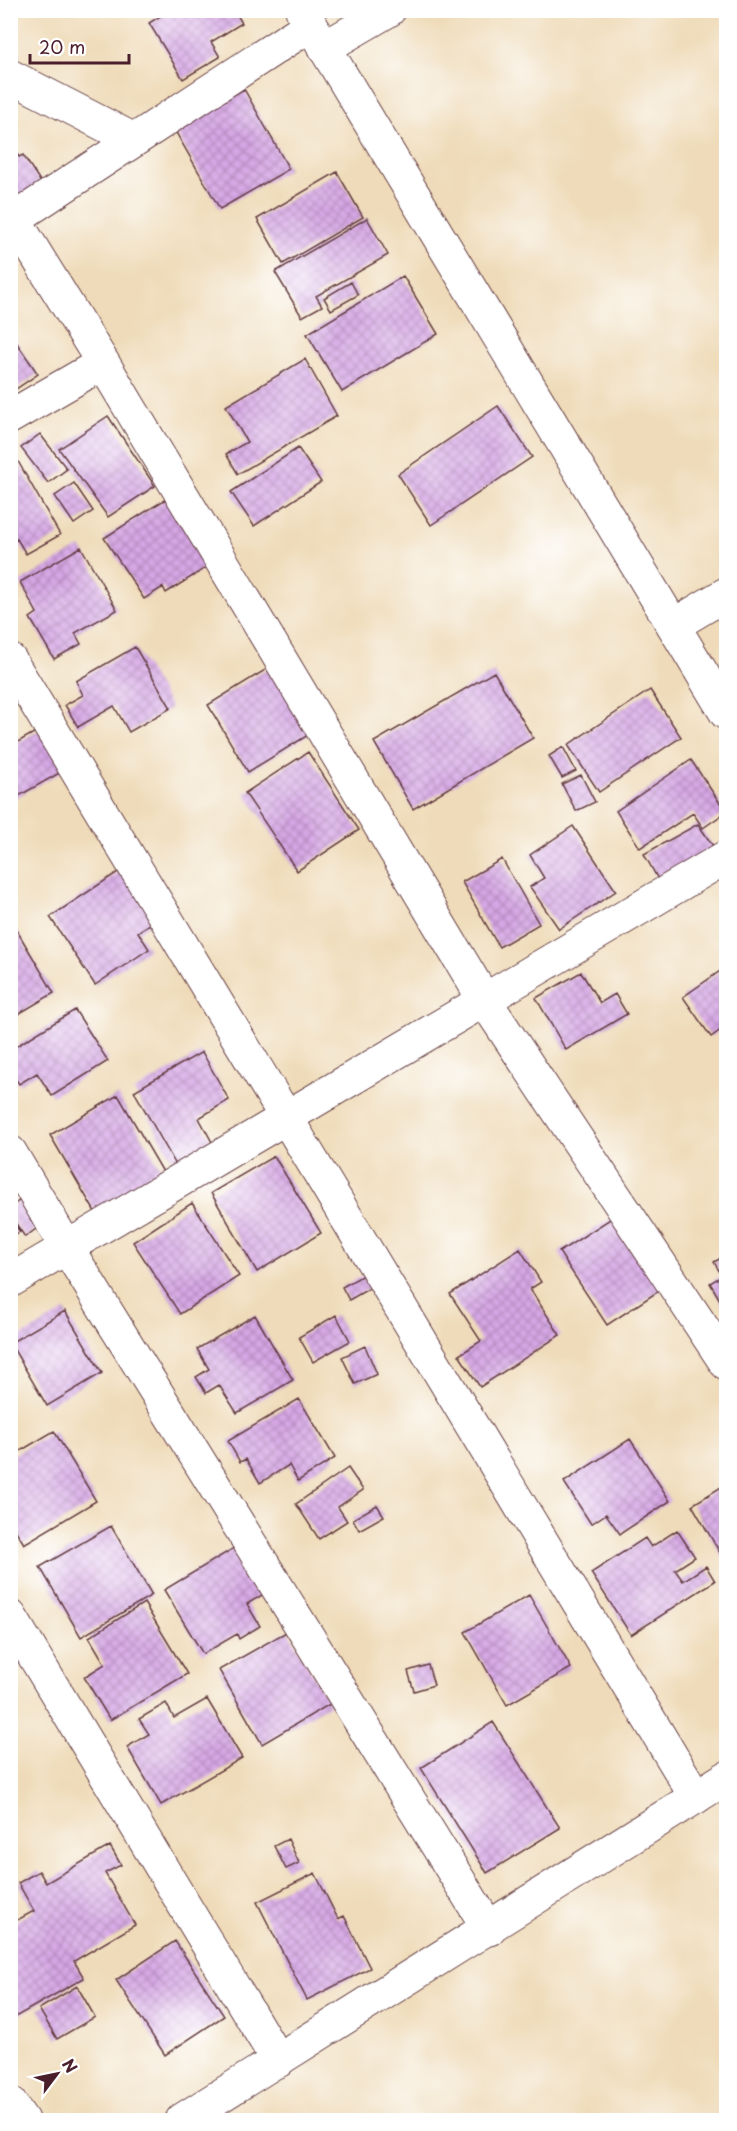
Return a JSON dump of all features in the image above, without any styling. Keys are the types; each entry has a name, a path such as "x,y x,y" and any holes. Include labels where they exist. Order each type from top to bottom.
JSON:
{"street":[{"path":"389,10 312,28 134,140 14,219 19,246 103,363 485,1001 726,1364"},
{"path":"312,28 726,713"},
{"path":"10,76 134,140"},
{"path":"10,417 103,363"},
{"path":"674,625 726,594"},
{"path":"10,660 696,1797"},
{"path":"10,1281 726,857"},
{"path":"10,1152 67,1248 489,1929"},
{"path":"10,1616 278,2061"},
{"path":"182,2121 726,1778"},
{"path":"10,2103 22,2121"}],"building":[{"path":"170,10 234,10 242,23 211,42 220,57 183,79 149,23"},
{"path":"244,89 289,169 220,209 174,129"},
{"path":"10,143 19,157 23,155 48,193 10,218"},
{"path":"337,172 363,217 283,264 257,219"},
{"path":"367,218 388,255 316,296 322,306 302,317 275,272"},
{"path":"403,276 438,334 342,392 307,334"},
{"path":"351,282 358,295 331,310 324,298"},
{"path":"10,333 38,374 10,393"},
{"path":"305,359 337,416 238,474 226,454 247,442 226,406"},
{"path":"498,406 532,457 431,525 398,474"},
{"path":"108,416 155,486 108,517 59,449"},
{"path":"40,434 67,469 48,483 21,448"},
{"path":"298,448 321,482 254,526 231,492"},
{"path":"15,456 60,535 26,554 17,539 10,542 10,459"},
{"path":"74,483 93,511 74,524 55,496"},
{"path":"172,495 215,562 166,593 163,587 144,599 104,538"},
{"path":"81,547 117,610 75,633 81,644 54,659 30,618 37,613 20,582"},
{"path":"135,647 171,708 129,732 114,706 78,727 65,705 83,695 76,681"},
{"path":"278,662 318,729 248,772 208,705"},
{"path":"494,672 533,738 413,809 374,742"},
{"path":"650,690 681,737 599,792 568,745"},
{"path":"46,726 70,767 10,801 10,730 18,742"},
{"path":"563,747 576,771 562,778 549,756"},
{"path":"308,752 359,830 297,871 245,793"},
{"path":"691,760 726,812 703,828 693,813 640,848 616,811"},
{"path":"581,775 595,802 576,811 562,784"},
{"path":"698,824 715,849 659,881 644,854"},
{"path":"573,826 616,891 559,929 530,887 544,878 530,855"},
{"path":"502,859 539,924 499,947 462,882"},
{"path":"127,866 161,917 138,932 149,949 95,985 50,917"},
{"path":"13,924 54,993 10,1019 10,926"},
{"path":"726,967 726,1026 711,1037 683,997"},
{"path":"581,972 600,1003 615,994 627,1014 566,1050 536,998"},
{"path":"75,1010 108,1061 52,1096 37,1073 19,1084 10,1071 10,1050"},
{"path":"202,1052 229,1100 199,1118 213,1144 176,1165 134,1091"},
{"path":"118,1095 166,1177 98,1217 50,1135"},
{"path":"274,1156 321,1233 257,1272 211,1193"},
{"path":"22,1199 40,1226 25,1237 10,1215 10,1207"},
{"path":"192,1203 239,1276 180,1314 133,1242"},
{"path":"624,1210 671,1283 607,1325 559,1252"},
{"path":"10,1217 20,1232 10,1237"},
{"path":"520,1249 541,1282 530,1289 560,1335 480,1387 459,1355 481,1341 450,1294"},
{"path":"726,1255 726,1306 724,1307 710,1283 722,1276 714,1262"},
{"path":"365,1274 372,1287 349,1300 342,1287"},
{"path":"65,1311 102,1373 47,1406 10,1343"},
{"path":"255,1315 293,1380 237,1413 219,1385 206,1393 196,1377 209,1369 197,1349"},
{"path":"336,1315 350,1341 313,1362 299,1337"},
{"path":"365,1346 377,1374 355,1384 342,1357"},
{"path":"299,1399 335,1458 298,1481 289,1465 260,1483 246,1459 240,1462 228,1441"},
{"path":"54,1431 96,1501 24,1544 10,1521 10,1457"},
{"path":"630,1439 670,1501 620,1534 606,1514 591,1524 564,1482"},
{"path":"348,1468 363,1490 338,1507 347,1521 319,1539 296,1504"},
{"path":"726,1484 726,1563 692,1505"},
{"path":"377,1505 384,1516 359,1530 353,1519"},
{"path":"111,1526 152,1595 81,1637 40,1567"},
{"path":"677,1530 695,1557 675,1570 683,1581 706,1566 715,1581 631,1635 591,1573 645,1538 651,1547"},
{"path":"244,1542 272,1589 247,1604 260,1626 239,1639 237,1634 203,1654 164,1590"},
{"path":"529,1595 571,1668 507,1705 465,1632"},
{"path":"144,1603 187,1674 110,1720 84,1677 105,1664 89,1637"},
{"path":"288,1631 330,1704 262,1744 219,1670"},
{"path":"428,1665 434,1685 414,1691 408,1671"},
{"path":"207,1699 242,1758 161,1805 127,1747 149,1734 139,1719 166,1703 174,1718"},
{"path":"493,1722 560,1828 487,1873 421,1768"},
{"path":"288,1839 299,1863 286,1869 274,1846"},
{"path":"110,1846 121,1865 105,1873 135,1925 74,1961 84,1978 10,2020 10,1924 34,1911 18,1883 39,1871 46,1883"},
{"path":"315,1873 338,1919 344,1916 370,1968 307,2000 257,1902"},
{"path":"175,1941 224,2016 165,2055 116,1980"},
{"path":"77,1986 95,2017 57,2039 39,2009"}]}
